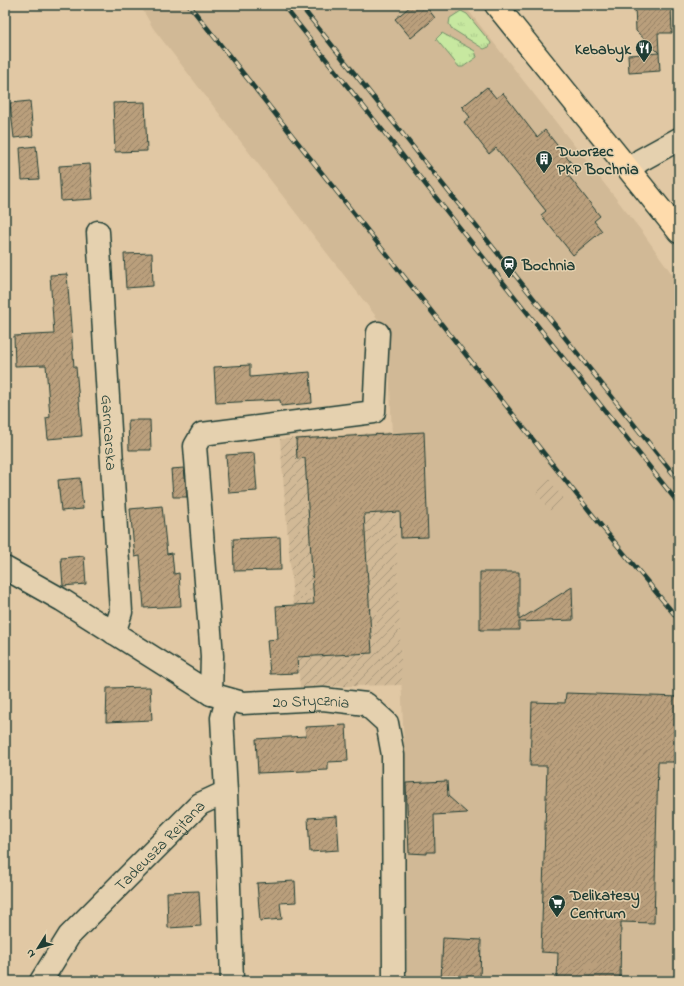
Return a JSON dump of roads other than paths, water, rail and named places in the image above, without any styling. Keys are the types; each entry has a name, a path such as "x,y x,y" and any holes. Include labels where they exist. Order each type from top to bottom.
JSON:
{"main road":[{"path":"496,5 630,169 679,232"}],"street":[{"path":"630,169 641,160 679,139"},
{"name":"Garncarska","path":"98,232 121,612 114,633"},
{"path":"232,981 222,718 212,656 195,446 202,434 374,412 378,333"},
{"name":"20 Stycznia","path":"5,568 62,600 219,696 243,703 323,699 366,704 388,723 393,755 394,981"},
{"name":"Tadeusza Rejtana","path":"41,981 69,936 200,804 226,792"}],"railway":[{"path":"189,5 603,528 679,620"},
{"path":"283,5 679,504"},
{"path":"300,5 679,481"}],"place":[{"name":"Kebabyk","path":"644,63"},
{"name":"Dworzec PKP Bochnia","path":"544,174"},
{"name":"Bochnia","path":"509,279"},
{"name":"Delikatesy Centrum","path":"557,918"}]}
